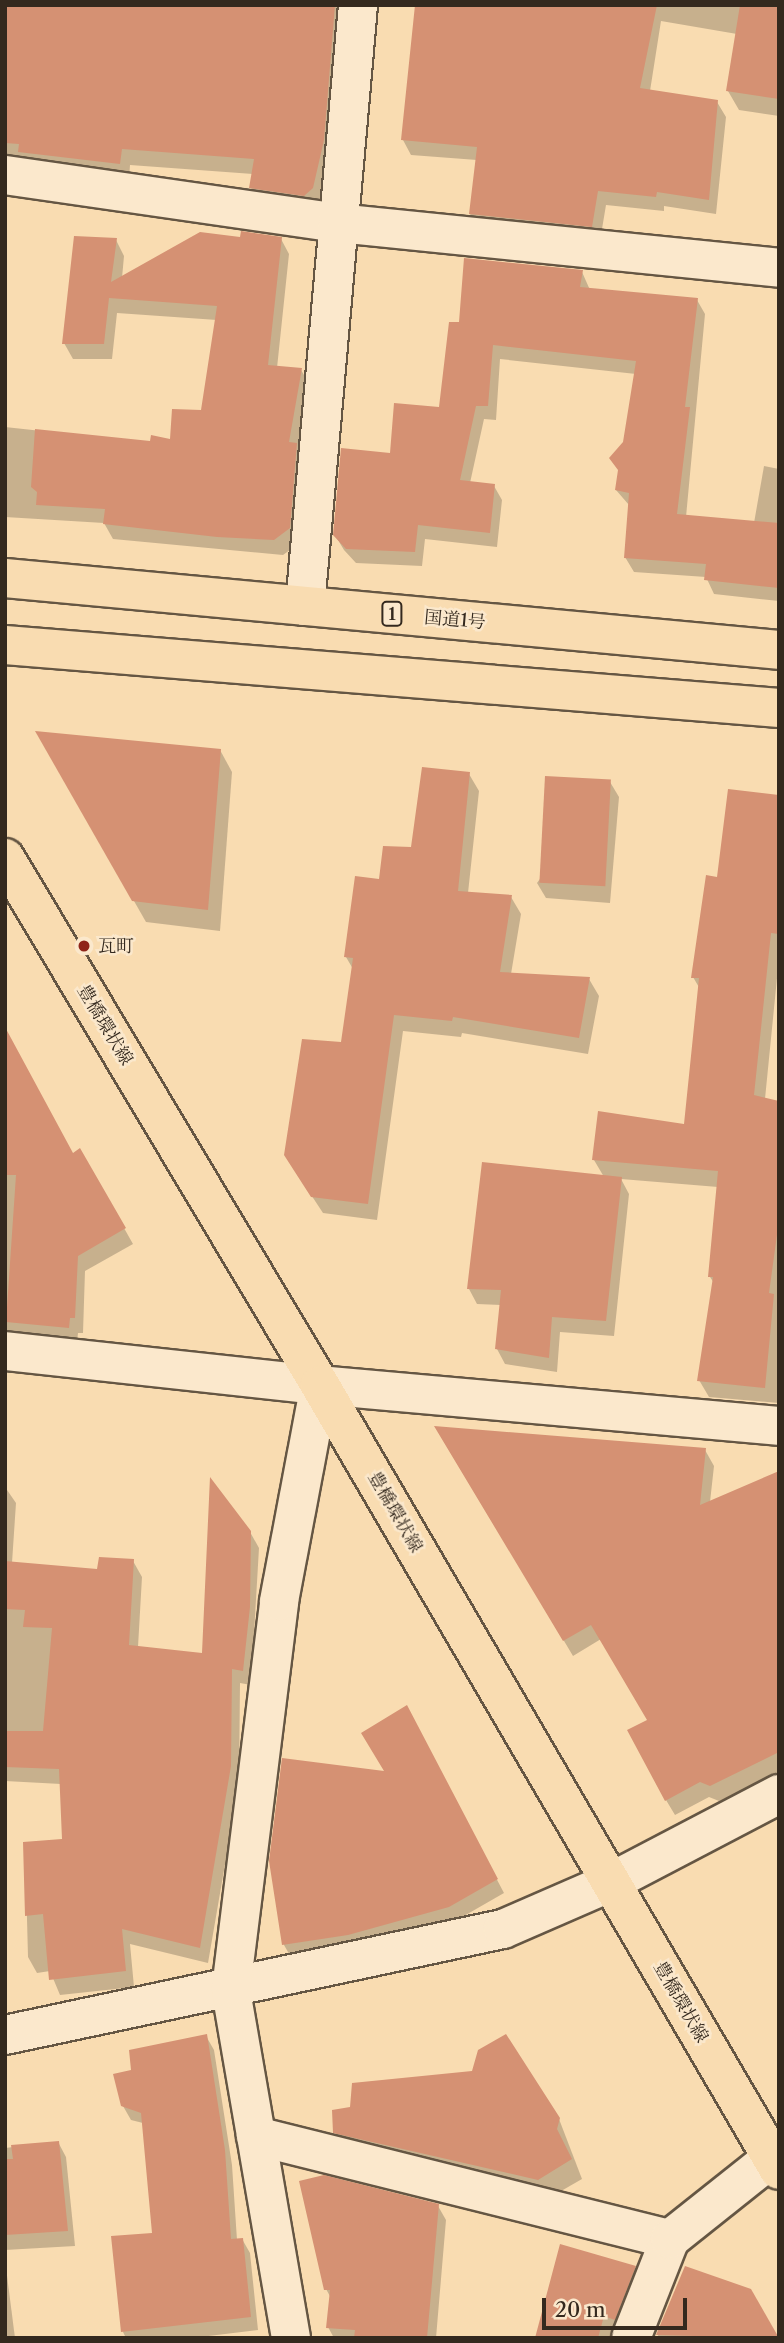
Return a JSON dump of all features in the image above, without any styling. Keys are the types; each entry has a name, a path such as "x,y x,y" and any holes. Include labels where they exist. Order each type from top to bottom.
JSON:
{"main road":[{"name":"国道1号","path":"5,578 779,650"},
{"path":"5,645 779,708"},
{"name":"豊橋環状線","path":"5,858 320,1385 775,2164"}],"street":[{"path":"305,606 358,5"},
{"path":"5,175 338,223 779,268"},
{"path":"5,1351 320,1385 779,1426"},
{"path":"291,2338 231,1989 279,1601 320,1385"},
{"path":"5,2035 503,1929 611,1882 779,1794"},
{"path":"256,2136 670,2239"},
{"path":"631,2338 670,2239 775,2164"}],"building":[{"path":"5,5 335,5 324,140 313,188 304,196 249,188 254,159 122,149 120,164 18,152 19,144 5,143"},
{"path":"415,5 657,5 640,88 718,100 709,200 657,192 656,197 598,191 592,227 469,214 477,147 401,140"},
{"path":"740,5 779,5 779,99 726,91"},
{"path":"241,231 282,237 268,365 302,368 289,442 297,443 290,528 274,540 217,537 103,524 105,509 36,505 37,492 31,487 35,429 150,441 151,435 170,439 172,409 201,410 217,306 109,298 104,344 62,344 74,236 117,238 111,282 200,232 240,237"},
{"path":"464,258 583,270 580,287 698,298 685,407 690,407 677,514 779,523 779,588 704,580 706,564 624,558 629,493 615,490 618,470 609,458 623,442 636,361 493,345 488,406 476,406 460,480 495,484 490,533 418,525 415,552 346,549 333,535 341,448 390,453 394,403 439,407 449,322 459,322"},
{"path":"35,731 221,749 208,910 132,901"},
{"path":"422,767 470,772 458,891 512,895 500,972 590,977 579,1038 453,1017 452,1021 394,1015 368,1204 311,1197 284,1155 302,1039 341,1042 353,958 344,957 355,876 379,879 383,846 411,847"},
{"path":"545,776 611,779 605,886 539,883"},
{"path":"728,789 779,795 779,934 771,933 754,1095 779,1101 779,1220 769,1293 774,1294 765,1388 697,1381 713,1277 708,1277 718,1171 592,1160 598,1111 684,1124 699,978 691,978 706,875 717,877"},
{"path":"5,1027 73,1153 80,1148 126,1228 78,1256 75,1318 70,1318 69,1328 6,1322 16,1175 5,1175"},
{"path":"482,1162 622,1177 606,1321 552,1317 549,1358 495,1349 501,1290 467,1289"},
{"path":"434,1426 706,1448 700,1505 779,1471 779,1752 710,1786 700,1782 665,1801 627,1730 647,1720 591,1625 563,1641"},
{"path":"210,1477 251,1531 250,1607 243,1671 232,1669 231,1766 200,1948 122,1929 126,1971 49,1980 43,1914 25,1916 23,1842 62,1839 59,1769 5,1767 5,1731 43,1731 52,1628 23,1627 25,1610 5,1609 5,1561 97,1569 99,1557 134,1559 129,1645 202,1653"},
{"path":"407,1705 498,1879 449,1907 348,1935 282,1945 269,1861 282,1758 384,1771 361,1733"},
{"path":"207,2034 225,2150 231,2239 243,2238 251,2317 121,2332 111,2236 152,2233 141,2113 121,2106 113,2074 131,2070 129,2050"},
{"path":"506,2034 560,2118 557,2129 572,2159 538,2180 333,2133 332,2110 350,2107 352,2083 472,2071 478,2050"},
{"path":"59,2141 68,2231 5,2235 5,2159 13,2159 11,2145"},
{"path":"324,2175 439,2204 427,2338 354,2338 355,2330 326,2328 330,2290 324,2290 299,2181"},
{"path":"560,2244 636,2266 615,2320 604,2316 598,2338 535,2338"},
{"path":"685,2266 751,2289 779,2338 656,2335"}],"place":[{"name":"瓦町","path":"84,946"}]}
